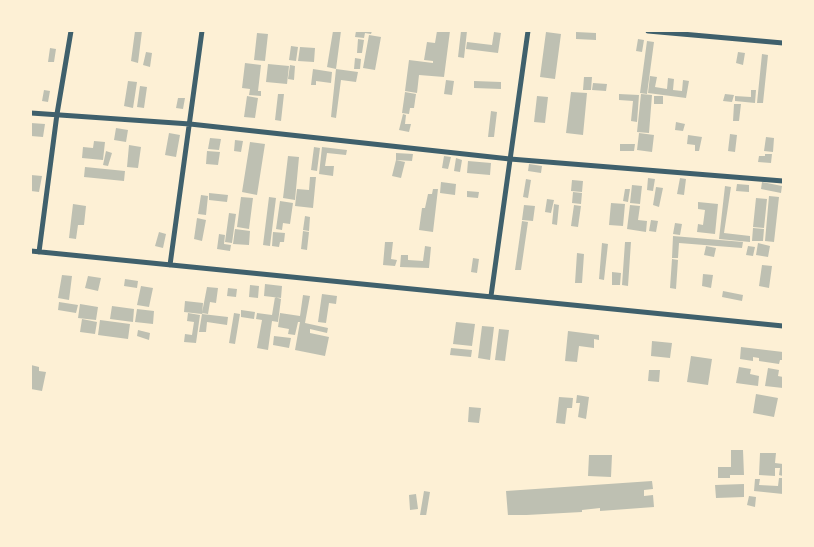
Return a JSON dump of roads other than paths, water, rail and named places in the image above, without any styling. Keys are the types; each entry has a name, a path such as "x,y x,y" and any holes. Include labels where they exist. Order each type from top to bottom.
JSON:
{"street":[{"path":"39,252 57,114 71,31"},
{"path":"170,265 202,31"},
{"path":"491,296 528,31"},
{"path":"648,31 783,43"},
{"path":"31,113 190,124 510,159 783,181"},
{"path":"31,251 783,326"}]}
